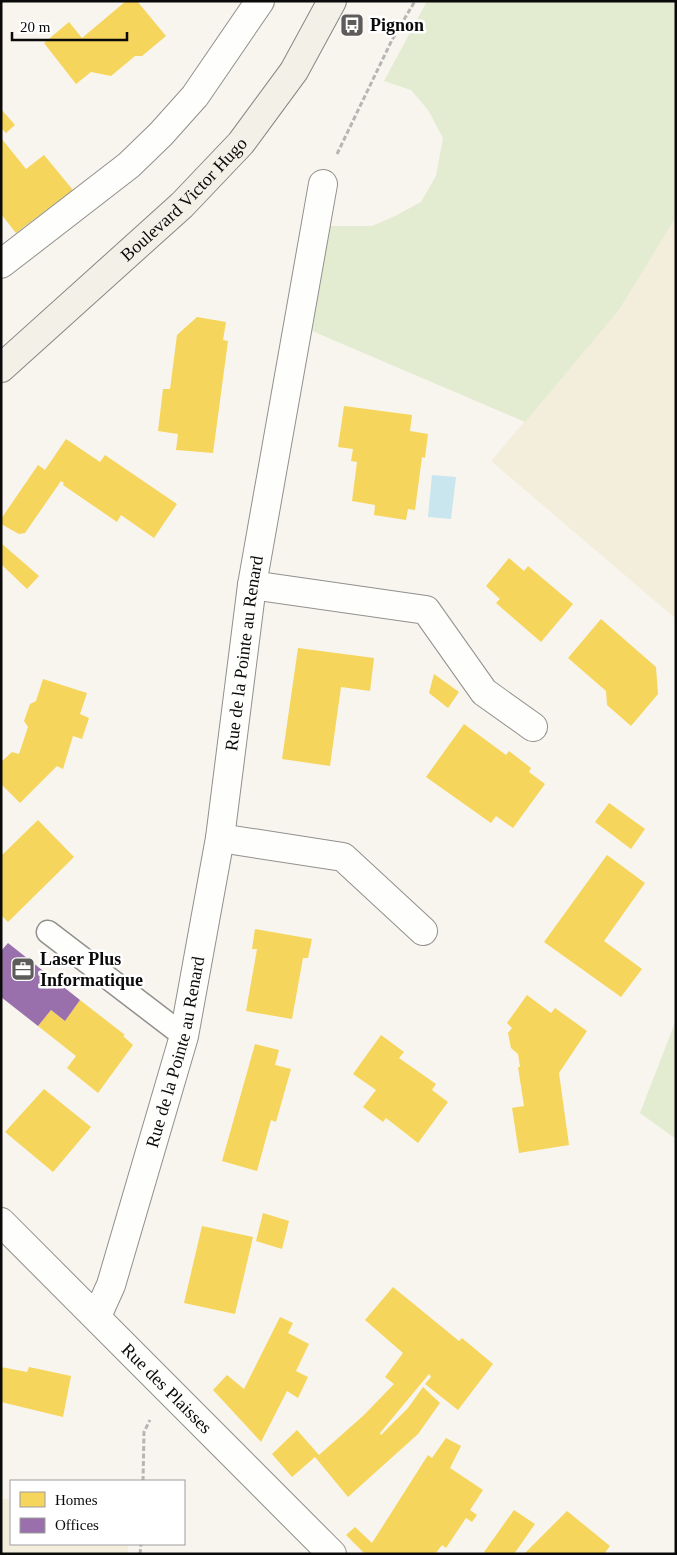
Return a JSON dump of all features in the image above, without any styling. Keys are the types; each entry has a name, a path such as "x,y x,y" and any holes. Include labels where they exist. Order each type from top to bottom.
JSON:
{"main road":[{"name":"Boulevard Victor Hugo","path":"1,368 182,205 241,142 294,71 332,1"}],"street":[{"path":"1,264 129,165 195,96 260,1"},
{"name":"Rue de la Pointe au Renard","path":"97,1316 111,1286 184,1036 220,838 252,585 323,184"},
{"path":"252,585 426,610 484,692 534,727"},
{"path":"220,838 344,857 423,931"},
{"name":"Rue des Plaisses","path":"1,1222 97,1316 165,1388 332,1554"}],"lane":[{"path":"48,932 184,1036"}],"path":[{"path":"323,184 392,40 415,1"},
{"path":"143,1480 144,1432 165,1388"}],"shaded area":[{"path":"676,217 676,619 491,461 619,310"},
{"path":"1,1499 10,1499 10,1545 128,1545 128,1554 1,1554"}],"green space":[{"path":"427,1 676,1 676,217 619,310 525,422 312,331 330,226 372,226 395,216 421,202 436,176 443,138 428,110 411,90 384,81"},
{"path":"676,1020 676,1139 640,1113"}],"water":[{"path":"432,475 456,477 451,519 428,517"}],"building: Homes":[{"path":"126,1 137,1 166,36 142,56 135,56 111,76 91,72 76,84 44,43 69,22 82,38"},
{"path":"1,109 15,125 6,133 1,128"},
{"path":"1,138 26,169 44,155 73,190 16,233 1,214"},
{"path":"197,317 226,322 223,340 228,341 213,453 176,450 178,434 158,431 163,389 170,389 177,335"},
{"path":"344,406 412,415 410,431 428,434 425,458 422,457 415,510 408,509 406,520 374,515 375,505 352,501 357,462 351,461 353,449 338,447"},
{"path":"66,439 100,462 105,455 177,504 154,538 121,515 117,522 63,485 64,483 61,481 25,533 19,534 1,524 1,519 38,465 45,470"},
{"path":"1,543 39,576 27,589 1,564"},
{"path":"509,558 524,571 528,566 573,604 541,642 496,603 500,599 486,586"},
{"path":"601,619 656,667 658,694 631,726 607,705 606,691 568,658"},
{"path":"298,648 374,658 370,691 341,687 330,766 282,759"},
{"path":"434,674 459,692 448,708 429,693"},
{"path":"43,679 87,693 80,714 89,718 82,739 73,736 63,769 57,766 20,803 1,784 1,762 12,752 19,754 28,727 24,721 30,704 36,701"},
{"path":"464,724 506,755 509,751 531,768 529,772 545,784 513,828 496,816 491,823 426,777"},
{"path":"609,803 645,829 631,849 595,822"},
{"path":"38,820 74,857 8,922 1,915 1,856"},
{"path":"607,855 645,883 604,941 642,969 621,997 544,942"},
{"path":"255,929 312,939 308,958 303,958 292,1019 246,1011 257,949 252,949"},
{"path":"527,995 551,1013 555,1008 587,1031 559,1073 569,1145 519,1153 512,1108 524,1106 518,1054 511,1048 508,1033 512,1028 507,1023"},
{"path":"80,1000 125,1035 123,1036 133,1045 98,1093 67,1068 76,1056 38,1026 51,1010 65,1021"},
{"path":"381,1035 404,1052 399,1058 436,1084 432,1090 448,1102 418,1143 386,1118 383,1122 363,1107 376,1090 353,1074"},
{"path":"255,1044 279,1050 275,1065 291,1069 276,1122 271,1120 257,1171 222,1161"},
{"path":"44,1089 91,1127 53,1172 5,1132"},
{"path":"263,1213 289,1221 282,1249 256,1241"},
{"path":"202,1226 253,1237 235,1314 184,1303"},
{"path":"393,1287 459,1341 462,1338 493,1364 458,1410 425,1384 431,1377 429,1374 380,1433 381,1435 408,1408 423,1387 440,1403 418,1434 348,1497 315,1457 292,1477 272,1454 297,1430 319,1455 364,1415 394,1384 385,1377 403,1353 365,1320"},
{"path":"280,1317 293,1323 288,1333 309,1344 296,1371 308,1377 298,1398 287,1391 261,1442 213,1390 227,1375 244,1389"},
{"path":"1,1367 27,1372 29,1367 71,1376 63,1417 1,1402"},
{"path":"446,1438 461,1446 450,1468 483,1490 470,1510 477,1515 472,1522 466,1518 446,1548 442,1545 435,1554 365,1554 346,1535 355,1527 372,1543 428,1455 432,1458"},
{"path":"514,1510 535,1524 514,1554 487,1554 484,1552"},
{"path":"567,1511 610,1546 604,1554 524,1554"}],"building: Offices":[{"path":"8,943 80,1000 65,1021 51,1010 38,1026 1,997 1,951"}],"place":[{"name":"Pignon","path":"352,25"},
{"name":"Laser Plus Informatique","path":"23,969"}]}
